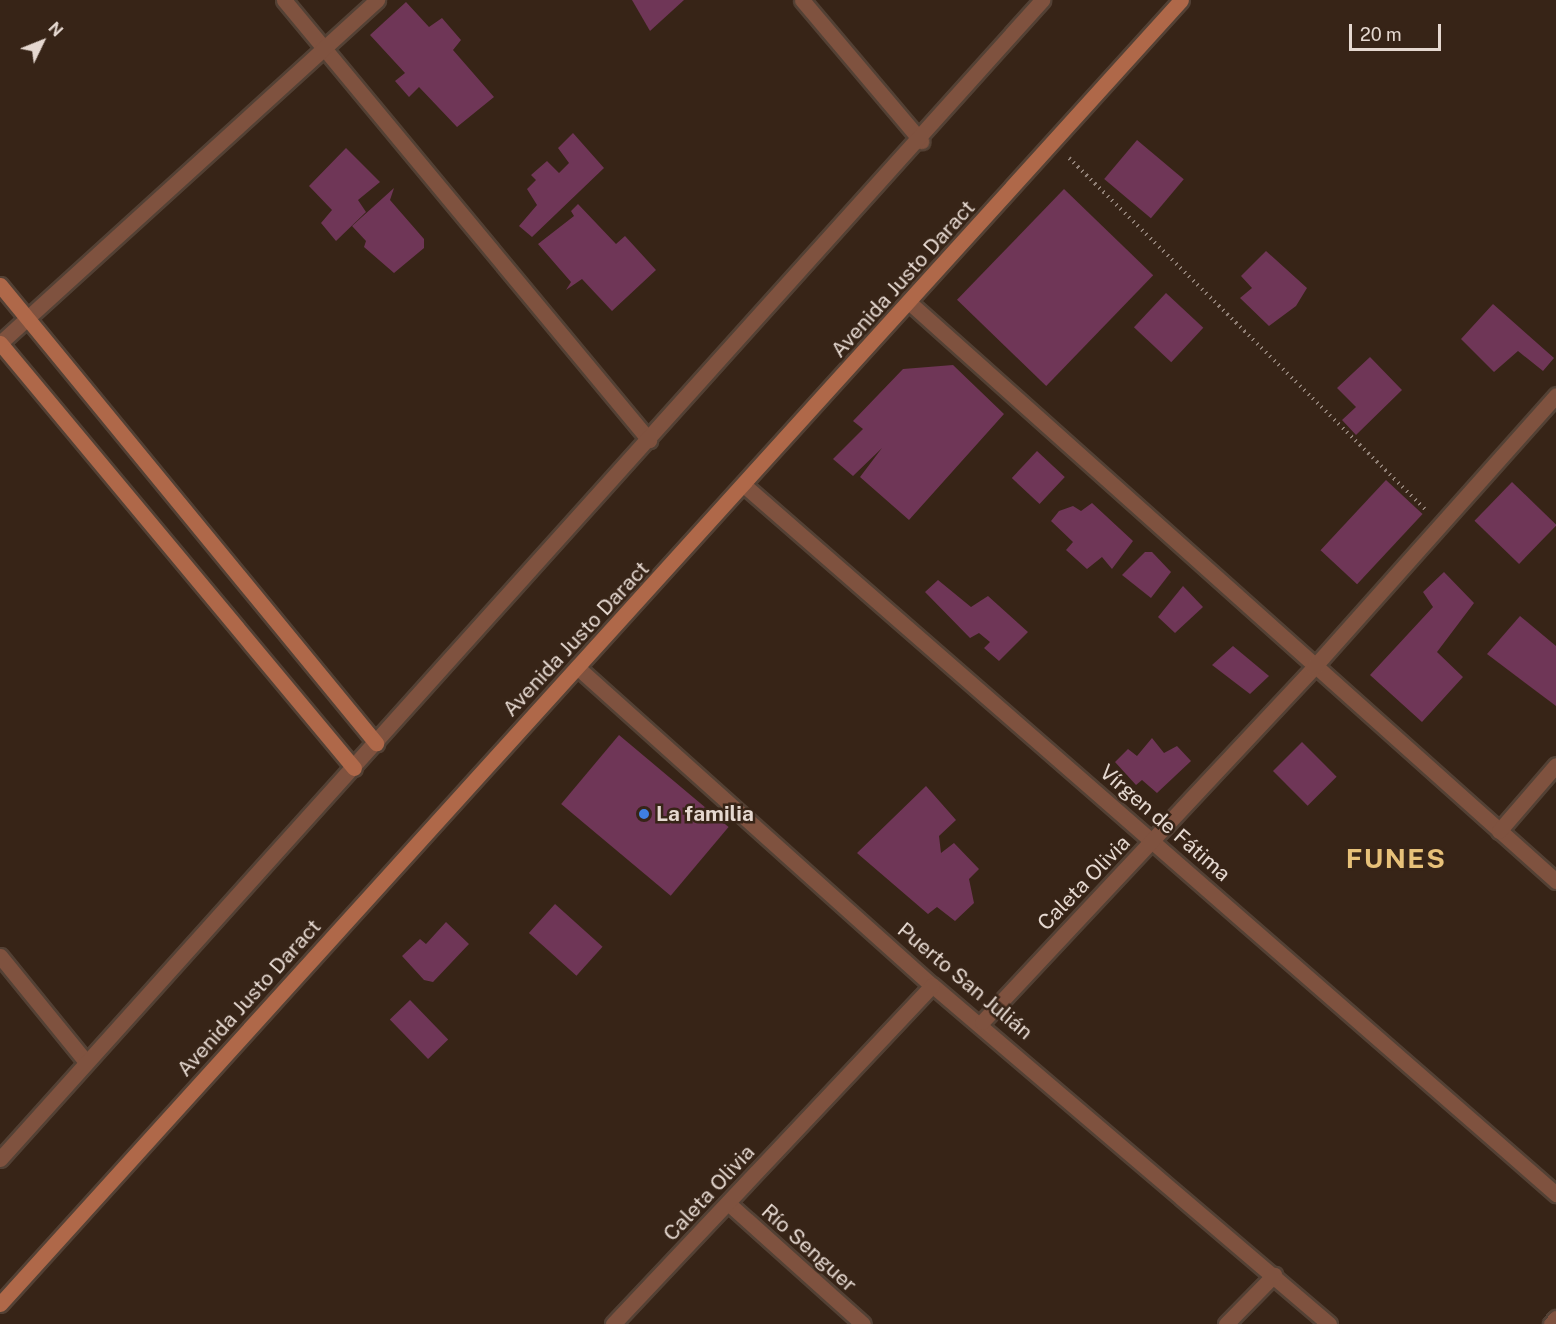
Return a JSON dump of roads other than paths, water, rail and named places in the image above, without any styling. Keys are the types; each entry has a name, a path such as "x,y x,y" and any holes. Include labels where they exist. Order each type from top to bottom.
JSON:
{"main road":[{"name":"Avenida Justo Daract","path":"0,1305 577,668 745,486 1181,0"},
{"path":"0,285 376,743"},
{"path":"0,343 354,768"}],"street":[{"path":"284,0 649,440"},
{"path":"0,343 377,0"},
{"path":"802,0 921,141"},
{"path":"0,1159 921,141 1042,0"},
{"path":"910,303 1314,667 1556,881"},
{"name":"Caleta Olivia","path":"982,1022 1154,841 1314,667 1556,395"},
{"name":"Vírgen de Fátima","path":"745,486 1556,1194"},
{"name":"Puerto San Julián","path":"577,668 932,984 982,1022 1329,1324"},
{"path":"1499,831 1556,765"},
{"path":"0,956 86,1062"},
{"name":"Caleta Olivia","path":"613,1324 932,984"},
{"name":"Río Senguer","path":"728,1203 863,1324"},
{"path":"1226,1324 1274,1275"},
{"path":"1551,1324 1556,1318"}],"place":[{"name":"La familia","path":"644,814"}],"district":[{"name":"FUNES","path":"1396,859"}]}
